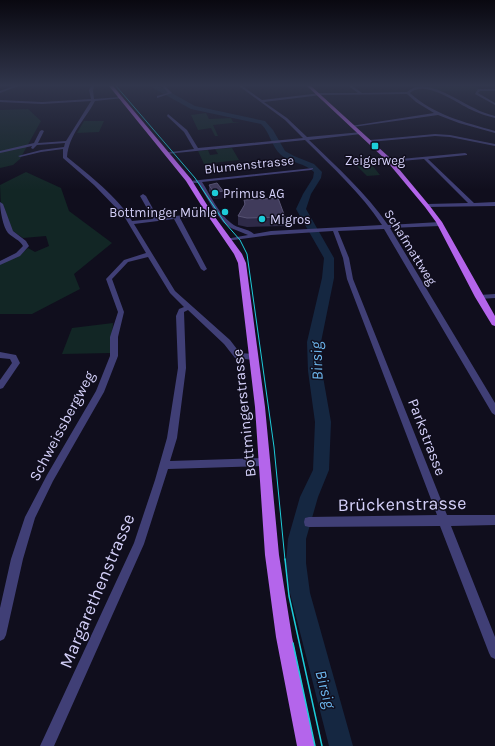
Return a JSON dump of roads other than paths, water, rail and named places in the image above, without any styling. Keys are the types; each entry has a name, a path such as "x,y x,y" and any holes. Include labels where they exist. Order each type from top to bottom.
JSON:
{"main road":[{"name":"Bottmingerstrasse","path":"140,121 166,153 195,181 209,213 238,254 242,263 265,462 272,555 284,637 306,746"},
{"path":"348,121 390,161 427,206 440,224 479,297 495,323"}],"street":[{"path":"80,121 65,148 65,157 96,184 132,223 172,292 227,342 238,356 254,357"},
{"path":"175,121 186,131 197,150"},
{"name":"Schafmattweg","path":"287,121 357,190 387,228 495,411"},
{"path":"353,126 390,121"},
{"path":"460,121 495,132"},
{"path":"31,153 34,144 42,131"},
{"path":"166,153 361,133"},
{"path":"370,141 435,135 450,136 495,145"},
{"path":"0,152 34,144 68,142"},
{"path":"20,156 65,148"},
{"path":"390,161 465,154"},
{"path":"424,157 473,205"},
{"name":"Blumenstrasse","path":"195,181 310,169"},
{"name":"Bottmingerstrasse","path":"195,181 222,216 232,226 247,230 253,236"},
{"path":"143,196 156,220"},
{"path":"0,204 10,232 24,242 26,246 25,249 18,254 0,263"},
{"path":"427,206 495,204"},
{"path":"132,223 209,213"},
{"path":"176,217 204,269"},
{"path":"228,240 305,231 387,228 440,224"},
{"name":"Parkstrasse","path":"335,230 346,258 350,279 495,653"},
{"name":"Schweissbergweg","path":"0,635 17,559 30,517 50,478 100,392 114,356 114,337 121,312 109,279 126,261 150,254"},
{"path":"479,297 495,296"},
{"name":"Margarethenstrasse","path":"47,746 139,544 172,438 182,368 180,316 181,312 189,308"},
{"path":"0,355 13,357 16,362 0,386"},
{"path":"164,465 265,462"},
{"name":"Brückenstrasse","path":"309,522 495,520"}],"waterway":[{"name":"Birsig","path":"257,121 263,122 267,125 282,153 311,166 318,172 317,178 307,194 301,209 329,258 328,278 314,342 315,371 323,422 321,470 309,497 297,539 296,563 300,593 341,746"}],"tram line":[{"path":"146,121 195,178 225,223 240,240 247,254 274,447 285,560"},
{"path":"285,559 289,596 322,746"},
{"path":"293,643 315,746"}],"place":[{"name":"Zeigerweg","path":"375,146"},
{"name":"Primus AG","path":"215,193"},
{"name":"Bottminger Mühle","path":"225,212"},
{"name":"Migros","path":"262,219"}]}
